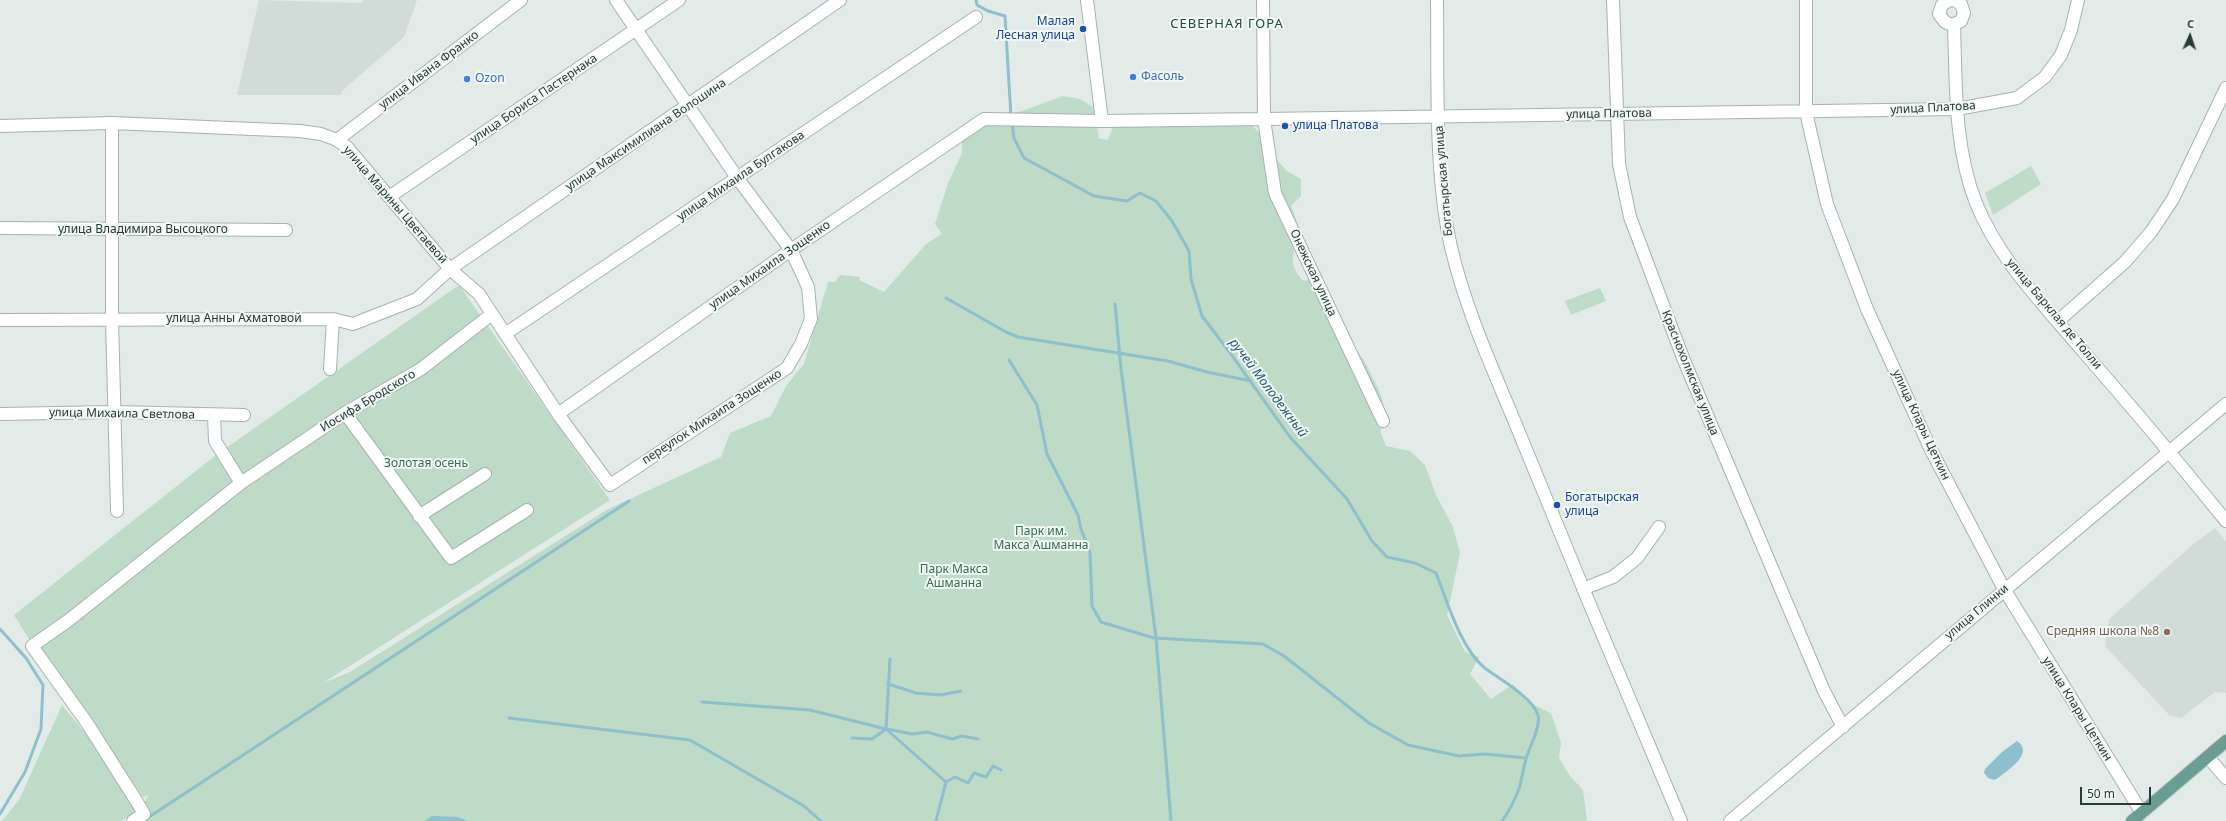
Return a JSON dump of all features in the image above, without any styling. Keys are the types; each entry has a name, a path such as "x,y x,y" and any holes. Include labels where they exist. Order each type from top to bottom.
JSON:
{"main road":[{"path":"2132,821 2226,741"}],"street":[{"name":"улица Ивана Франко","path":"337,140 521,0"},
{"name":"переулок Михаила Зощенко","path":"610,484 787,368 801,344 811,319 808,287 791,250 738,178 616,0"},
{"name":"улица Бориса Пастернака","path":"389,197 679,0"},
{"name":"улица Максимилиана Волошина","path":"450,269 840,0"},
{"path":"1087,0 1102,121"},
{"name":"Онежская улица","path":"1263,0 1264,119 1275,193 1383,421"},
{"name":"Богатырская улица","path":"1437,0 1439,116 1445,210 1450,246 1457,271 1477,330 1583,589 1681,821"},
{"name":"Краснохолмская улица","path":"1613,0 1619,164 1630,217 1682,358 1824,690 1843,727"},
{"name":"улица Клары Цеткин","path":"1806,0 1806,112 1827,204 1867,309 1931,450 2004,589 2142,813"},
{"path":"1950,0 1942,5 1939,14 1944,22 1954,24 1961,21 1964,13 1961,4 1954,0"},
{"name":"улица Платова","path":"984,118 1102,121 1957,109 2017,98 2045,77 2061,55 2071,30 2078,0"},
{"name":"улица Михаила Булгакова","path":"506,334 976,17"},
{"name":"улица Барклая де Толли","path":"1954,24 1957,109 1964,163 1977,204 2015,271 2169,451 2226,521"},
{"path":"2058,321 2125,262 2151,232 2173,199 2226,88"},
{"name":"улица Михаила Зощенко","path":"558,414 791,250 984,118"},
{"name":"улица Марины Цветаевой","path":"0,126 112,123 300,131 321,134 337,140 347,148 450,269 479,294 558,414 610,484"},
{"path":"112,123 112,320 116,511"},
{"name":"улица Владимира Высоцкого","path":"0,228 286,230"},
{"name":"улица Анны Ахматовой","path":"0,320 333,319 353,324 417,299 450,269"},
{"name":"Иосифа Бродского","path":"133,821 144,814 86,723 32,646 69,620 241,483 345,413 421,369 492,314"},
{"path":"330,369 333,319"},
{"name":"улица Глинки","path":"1730,821 1843,727 2004,589 2226,404"},
{"name":"улица Михаила Светлова","path":"0,414 114,412 244,415"},
{"path":"345,413 451,558 527,510"},
{"path":"214,415 215,441 241,483"},
{"path":"419,516 485,474"},
{"path":"1583,589 1613,577 1637,558 1659,527"},
{"path":"2208,757 2226,778"}],"shaded area":[{"path":"259,0 362,3 363,0 417,0 404,37 343,90 340,95 237,95"},
{"name":"Средняя школа №8","path":"2215,528 2226,541 2226,693 2215,692 2181,718 2170,716 2105,646 2109,619 2192,545"}],"green space":[{"name":"Парк Макса Ашманна","path":"1063,96 1080,99 1093,107 1099,138 1108,140 1113,126 1252,125 1260,134 1263,145 1287,171 1301,179 1301,196 1291,206 1297,224 1293,254 1294,268 1304,281 1319,275 1344,331 1365,362 1380,393 1389,424 1380,430 1386,446 1410,451 1425,465 1436,495 1453,527 1460,553 1447,615 1465,652 1479,657 1470,674 1491,699 1513,684 1526,701 1551,713 1561,743 1559,758 1570,776 1583,790 1587,821 131,821 138,816 148,795 143,797 39,655 14,615 216,455 459,285 610,500 323,683 350,672 608,509 721,457 730,433 771,416 786,386 804,364 828,282 835,282 840,275 860,277 859,280 884,292 926,244 942,234 935,224 948,183 962,153 962,139 971,123 1022,111"},
{"path":"2031,166 2041,184 1993,215 1985,193"},
{"path":"1600,288 1606,301 1571,315 1565,301"},
{"path":"62,705 105,757 138,810 121,821 2,821 19,800"}],"water":[{"path":"2017,741 2022,746 2022,756 2013,766 1998,778 1994,780 1988,778 1984,773 1985,769 2002,752"},
{"path":"432,816 458,817 468,821 424,821"}],"waterway":[{"name":"ручей Молодежный","path":"976,0 977,5 988,11 1005,16 1011,117"},
{"name":"ручей Молодежный","path":"1012,123 1014,138 1024,158 1094,196 1127,201 1140,193 1156,201 1172,221 1189,251 1191,279 1202,316 1290,437 1347,499 1372,541 1387,557 1415,563 1436,573 1462,638 1477,661 1515,689 1530,702 1535,709 1538,715 1538,725 1526,759 1519,789 1512,805 1502,821"},
{"path":"946,298 1006,332 1018,337 1168,361 1207,372 1251,381"},
{"path":"1115,304 1121,369 1156,638 1171,821"},
{"path":"1009,360 1037,405 1047,454 1078,515 1081,529 1090,552 1092,606 1101,622 1154,638 1263,644 1284,656 1369,723 1408,745 1459,756 1485,754 1526,758"},
{"path":"146,819 629,501"},
{"path":"0,629 26,658 43,685 41,729 25,772 0,814"},
{"path":"852,738 872,739 886,729 890,659"},
{"path":"888,684 916,693 940,695 961,691"},
{"path":"702,702 810,710 886,729 946,782 936,821"},
{"path":"509,718 690,740 804,806 821,821"},
{"path":"887,729 912,734 927,732 952,739 962,736 978,739"},
{"path":"946,782 955,777 968,783 974,773 986,777 993,766 1001,770"}],"place":[{"name":"Малая Лесная улица","path":"1083,29"},
{"name":"Фасоль","path":"1133,77"},
{"name":"Ozon","path":"467,79"},
{"name":"улица Платова","path":"1285,126"},
{"name":"Богатырская улица","path":"1557,505"},
{"name":"Средняя школа №8","path":"2167,632"}],"district":[{"name":"СЕВЕРНАЯ ГОРА","path":"1227,24"}],"park label":[{"name":"Золотая осень","path":"426,464"},
{"name":"Парк им. Макса Ашманна","path":"1041,539"}]}
